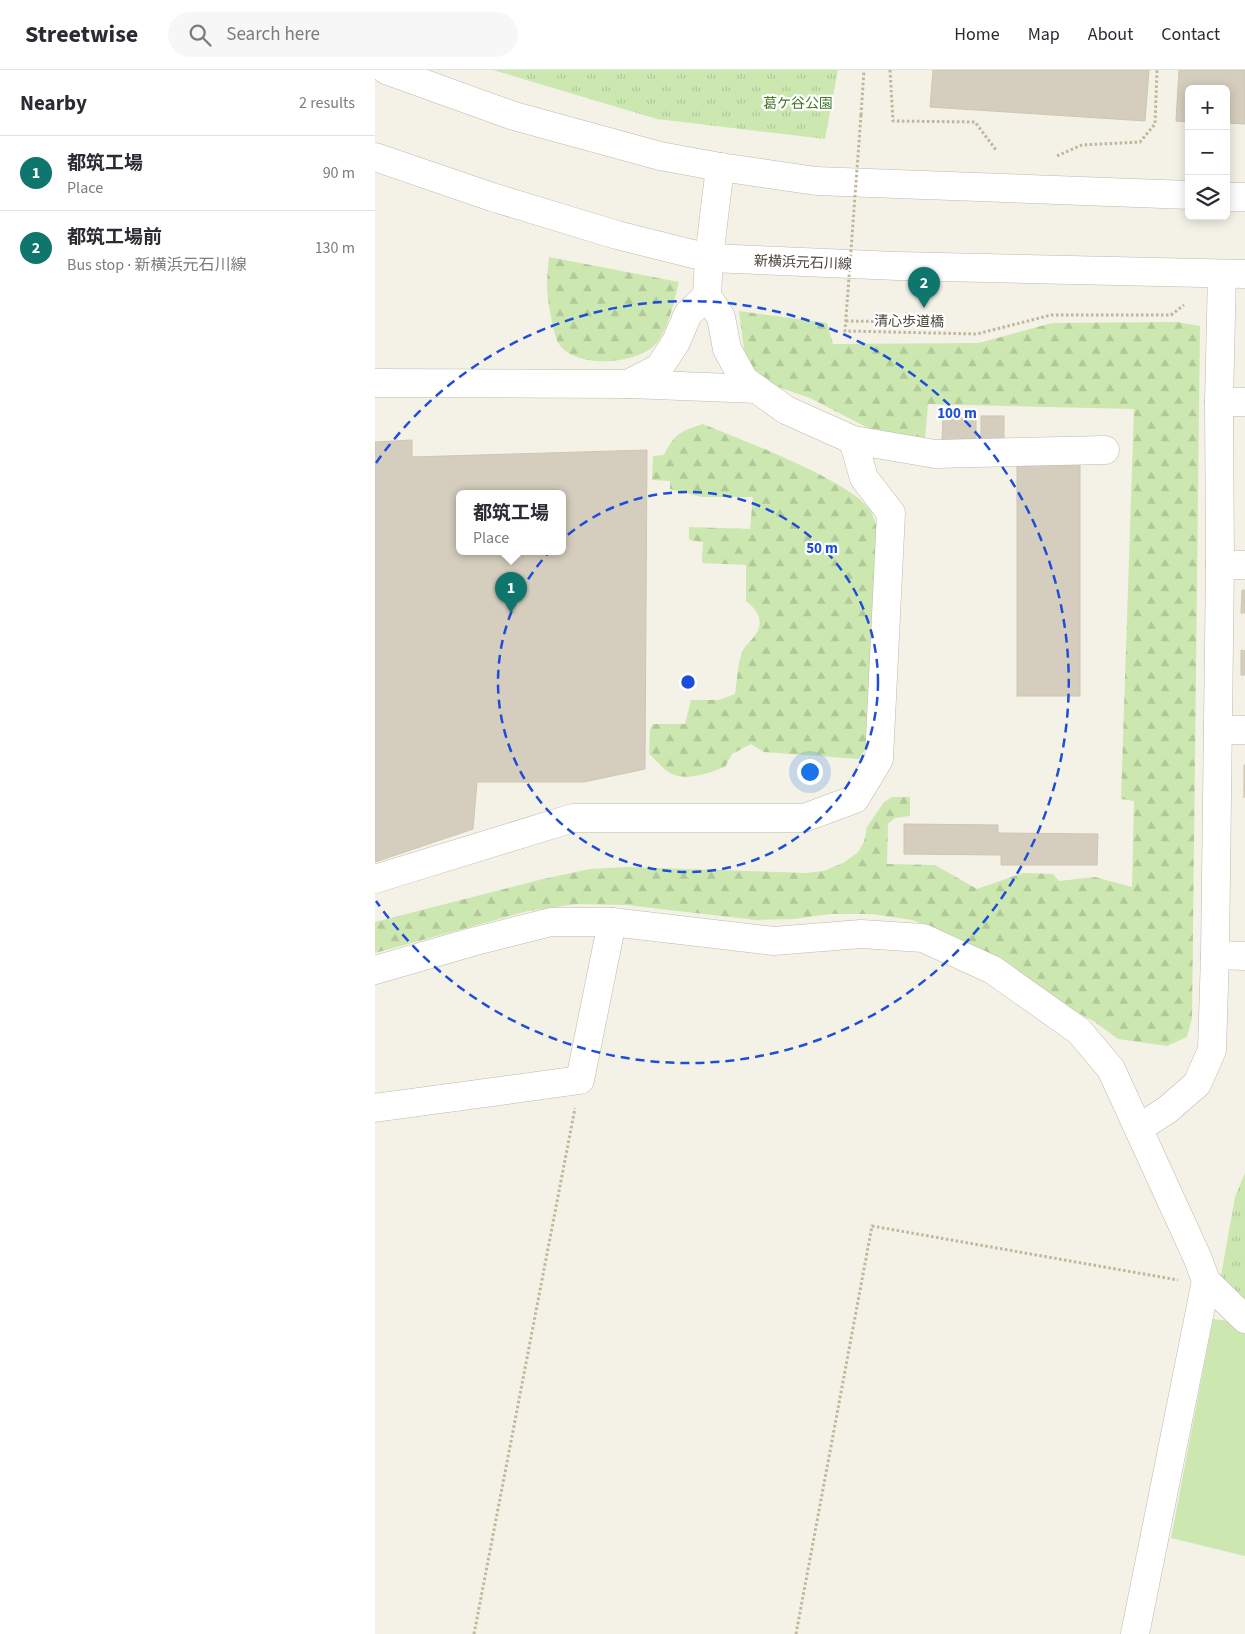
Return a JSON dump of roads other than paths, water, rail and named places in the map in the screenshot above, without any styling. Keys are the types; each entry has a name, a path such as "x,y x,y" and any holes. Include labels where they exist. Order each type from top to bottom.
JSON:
{"street":[{"path":"387,70 514,116 661,156 720,167 816,181 1185,195"},
{"name":"新横浜元石川線","path":"375,157 617,235 709,258 897,266 1234,274"},
{"path":"720,167 709,258 707,296 721,317 727,349 744,380 787,410 853,440 935,454 1105,450"},
{"path":"1230,197 1245,197"},
{"path":"1139,1128 1167,1110 1197,1084 1211,1050 1215,955 1232,730 1234,274"},
{"path":"628,384 659,368 676,342 688,314 707,296"},
{"path":"375,383 628,384 757,389"},
{"path":"375,879 573,818 804,818 855,800 879,759 891,514 864,478 853,440"},
{"path":"375,970 551,922 612,922 774,941 861,934 923,938 993,970 1079,1030 1111,1068 1198,1259 1206,1282 1245,1319"},
{"path":"375,1108 580,1080 612,922"},
{"path":"1215,955 1245,956"},
{"path":"1135,1634 1206,1282"}],"place":[{"name":"都筑工場前","path":"924,308"},
{"name":"都筑工場","path":"511,613"}],"park label":[{"name":"葛ケ谷公園","path":"798,103"}]}
